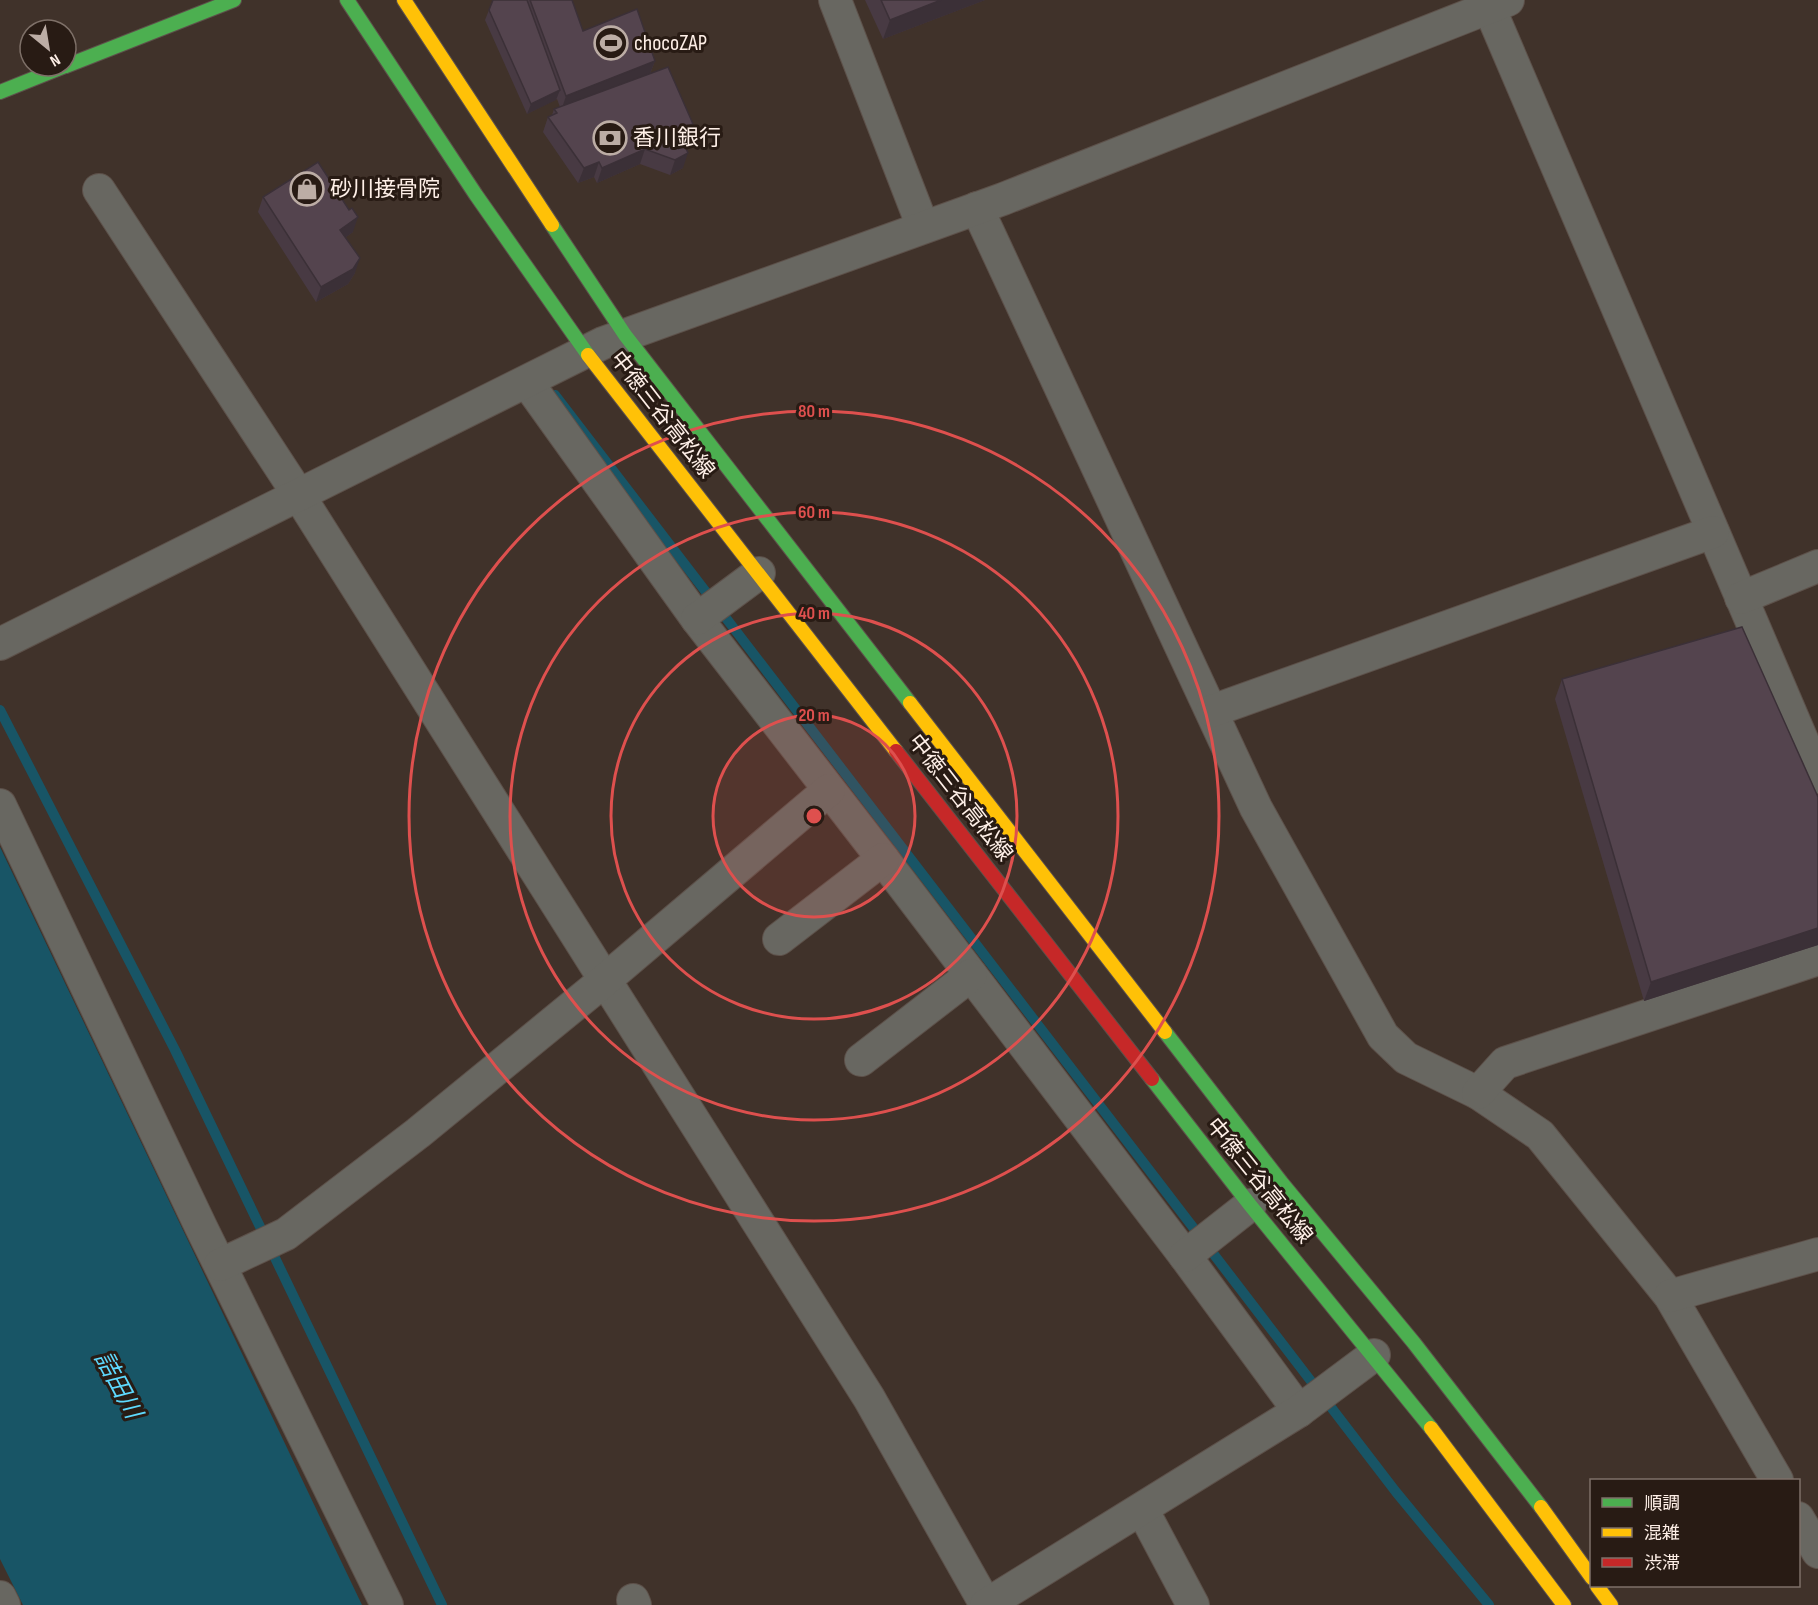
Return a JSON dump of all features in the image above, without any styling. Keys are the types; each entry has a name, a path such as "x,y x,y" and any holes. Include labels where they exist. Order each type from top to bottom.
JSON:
{"main road":[{"path":"78,61 234,0"},
{"name":"中徳三谷高松線","path":"347,0 476,195 586,352 1250,1205 1441,1440 1564,1605"},
{"name":"中徳三谷高松線","path":"404,0 625,335 1274,1172 1414,1343 1590,1575"},
{"path":"0,92 36,78"},
{"path":"1598,1587 1611,1605"}],"street":[{"path":"835,0 923,227"},
{"path":"0,644 298,494 625,335 977,208 1498,4 1713,532 1818,777"},
{"path":"99,190 298,494 869,1398 981,1603 1142,1509 1299,1411 1374,1355"},
{"path":"977,208 1256,808 1383,1036 1406,1058 1478,1093 1540,1135 1670,1296 1776,1479"},
{"path":"527,382 697,618 1185,1256 1299,1411"},
{"path":"1212,711 1713,532"},
{"path":"1741,598 1818,566"},
{"path":"697,618 759,573"},
{"path":"220,1265 286,1234 418,1134 605,980 828,790"},
{"path":"0,806 220,1265 387,1605"},
{"path":"779,939 883,859"},
{"path":"1478,1093 1504,1063 1818,959"},
{"path":"861,1060 971,975"},
{"path":"1185,1256 1250,1205"},
{"path":"1670,1296 1818,1254"},
{"path":"1142,1509 1193,1605"},
{"path":"1806,1520 1818,1552"},
{"path":"0,1597 4,1605"}],"water":[{"name":"詰田川","path":"0,847 362,1605 23,1605 0,1559"}],"building":[{"path":"493,0 527,0 560,90 531,104 489,10"},
{"path":"530,0 572,0 583,31 637,9 655,61 566,96"},
{"path":"881,0 941,0 890,20"},
{"path":"668,67 693,124 678,130 688,153 675,160 645,149 602,168 599,162 584,168 548,117 557,113 554,109"},
{"path":"318,162 349,210 352,208 358,217 340,230 360,258 353,269 321,287 263,197"},
{"path":"1742,627 1818,797 1818,928 1651,982 1562,679"}],"waterway":[{"path":"555,395 1396,1492 1489,1605"},
{"path":"0,710 175,1050 442,1605"}],"traffic: fast":[{"path":"78,61 234,0"},
{"path":"347,0 476,195 588,355"},
{"path":"0,92 35,78"},
{"path":"552,225 625,335 910,703"},
{"path":"1165,1032 1281,1182 1414,1343 1541,1507"},
{"path":"1152,1079 1250,1205 1431,1428"}],"traffic: slow":[{"path":"404,0 552,225"},
{"path":"588,355 896,751"},
{"path":"910,703 1165,1032"},
{"path":"1431,1428 1564,1605"},
{"path":"1541,1507 1590,1575"},
{"path":"1598,1587 1611,1605"}],"traffic: jam":[{"path":"896,751 1152,1079"}],"place":[{"name":"chocoZAP","path":"611,43"},
{"name":"香川銀行","path":"610,138"},
{"name":"砂川接骨院","path":"307,189"}]}
